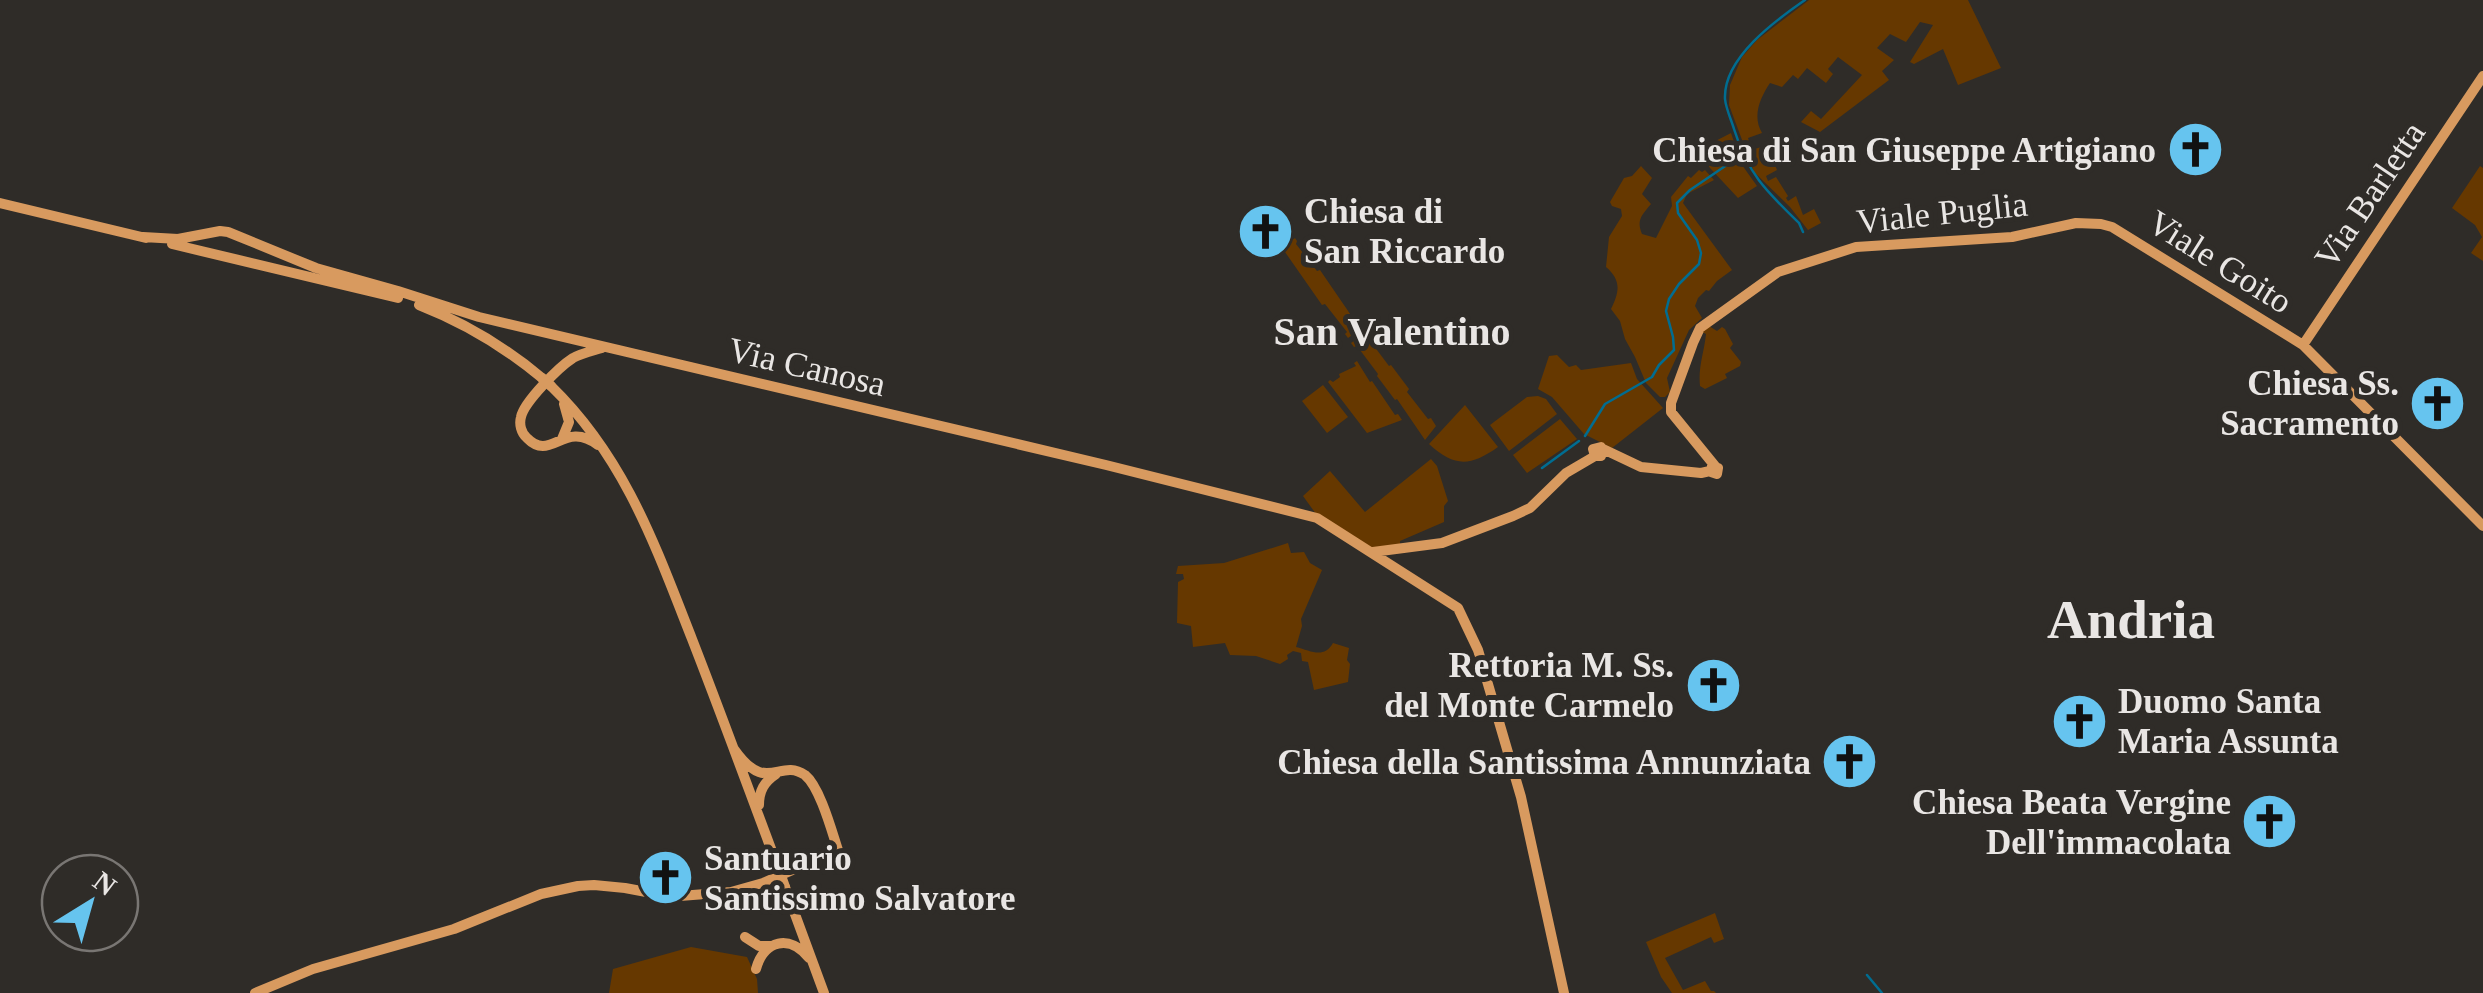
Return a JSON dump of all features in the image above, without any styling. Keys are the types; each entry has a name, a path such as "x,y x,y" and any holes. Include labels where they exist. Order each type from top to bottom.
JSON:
{"main road":[{"name":"Via Barletta","path":"2303,345 2483,76"},
{"path":"0,203 392,296 476,331 512,354 560,395 609,455 646,524 824,993"},
{"name":"Viale Puglia","path":"1372,553 1442,543 1513,516 1530,508 1566,473 1600,454 1640,467 1701,473 1711,465 1670,406 1693,343 1700,328 1784,270 1857,247 2012,237 2076,223 2108,226"},
{"name":"Viale Goito","path":"2108,226 2303,345 2483,526"},
{"path":"143,237 178,240 228,232"},
{"path":"228,232 216,238 217,248 254,263"},
{"name":"Via Canosa","path":"228,232 316,268 479,317 1317,518 1458,608 1472,638 1516,790 1563,993"},
{"path":"539,332 556,338 569,360"},
{"path":"581,342 581,349 527,404 521,414 521,430 528,440 545,447 581,435 609,455"},
{"path":"569,360 603,348"},
{"path":"560,395 569,422 562,440"},
{"path":"255,993 313,969 454,929 541,894 594,886 668,896 730,892 763,884 838,850 809,780 798,772 763,774 752,770 734,749"},
{"path":"760,819 761,789 768,779 782,772"},
{"path":"756,969 768,947 790,931 793,909"},
{"path":"745,937 768,947 797,946 813,963"}],"shaded area":[{"path":"1809,0 1968,0 2001,68 1958,85 1943,49 1914,64 1910,62 1933,25 1920,22 1906,42 1890,34 1877,48 1894,60 1882,71 1889,80 1820,132 1801,122 1811,111 1821,119 1862,75 1838,57 1828,69 1833,74 1826,83 1807,68 1798,79 1793,75 1782,87 1770,83 1758,107 1762,133 1748,138 1752,150 1767,145 1777,170 1766,176 1768,181 1776,177 1788,201 1796,196 1803,215 1814,209 1821,223 1808,230 1754,172 1729,105 1730,85 1742,57 1757,40"},
{"path":"1731,133 1742,165 1757,186 1738,198 1698,150"},
{"path":"1641,166 1652,178 1642,194 1651,204 1641,218 1640,229 1642,234 1656,238 1672,206 1671,197 1688,176 1705,170 1714,180 1687,194 1683,203 1732,270 1698,298 1695,306 1702,318 1689,330 1667,378 1670,392 1665,397 1646,383 1620,321 1611,309 1618,286 1606,267 1609,237 1622,216 1621,209 1610,202 1624,178"},
{"path":"2480,166 2483,261 2471,253 2482,237 2475,225 2452,208"},
{"path":"1295,238 1363,327 1348,338 1280,249"},
{"path":"1709,326 1717,331 1725,329 1733,344 1730,348 1741,362 1725,374 1727,378 1705,389 1700,386 1706,334 1702,332"},
{"path":"1366,332 1436,426 1425,440 1351,343"},
{"path":"1557,355 1569,367 1576,365 1581,370 1631,363 1637,379 1663,408 1612,448 1584,434 1552,397 1538,389 1549,356"},
{"path":"1357,361 1402,420 1367,433 1328,382 1356,366"},
{"path":"1323,385 1348,417 1327,433 1302,401"},
{"path":"1527,397 1546,399 1557,414 1509,451 1490,425"},
{"path":"1465,405 1498,447 1462,462 1446,457 1429,444"},
{"path":"1560,419 1577,439 1527,473 1513,455"},
{"path":"1431,459 1448,501 1444,522 1400,541 1400,545 1373,549 1316,514 1303,496 1330,471 1365,512"},
{"path":"1288,543 1291,553 1304,552 1310,563 1322,570 1301,619 1296,647 1317,652 1326,651 1333,643 1349,648 1348,682 1314,690 1308,662 1302,661 1301,653 1293,651 1280,664 1256,656 1230,655 1225,643 1193,647 1191,626 1177,623 1178,582 1184,579 1183,574 1176,574 1178,566 1224,563"},
{"path":"1715,913 1724,939 1714,943 1711,937 1665,958 1683,990 1705,981 1716,993 1672,993 1646,942"},
{"path":"691,947 747,957 757,979 758,993 609,993 613,969"}],"waterway":[{"path":"1803,232 1752,170 1739,145 1725,99 1727,84 1742,55 1766,29 1805,0"},
{"path":"1585,436 1605,404 1652,377 1674,350 1666,311 1669,299 1699,264 1701,253 1697,240 1678,213 1677,203 1743,154"},
{"path":"1542,468 1579,441"},
{"path":"1867,975 1882,993"}],"place":[{"name":"Chiesa di San Giuseppe Artigiano","path":"2195,150"},
{"name":"Chiesa di San Riccardo","path":"1265,231"},
{"name":"Chiesa Ss. Sacramento","path":"2438,403"},
{"name":"Rettoria M. Ss. del Monte Carmelo","path":"1713,685"},
{"name":"Duomo Santa Maria Assunta","path":"2079,721"},
{"name":"Chiesa della Santissima Annunziata","path":"1850,762"},
{"name":"Chiesa Beata Vergine Dell'immacolata","path":"2270,822"},
{"name":"Santuario Santissimo Salvatore","path":"665,878"}],"district":[{"name":"San Valentino","path":"1392,331"},
{"name":"Andria","path":"2131,619"}]}
